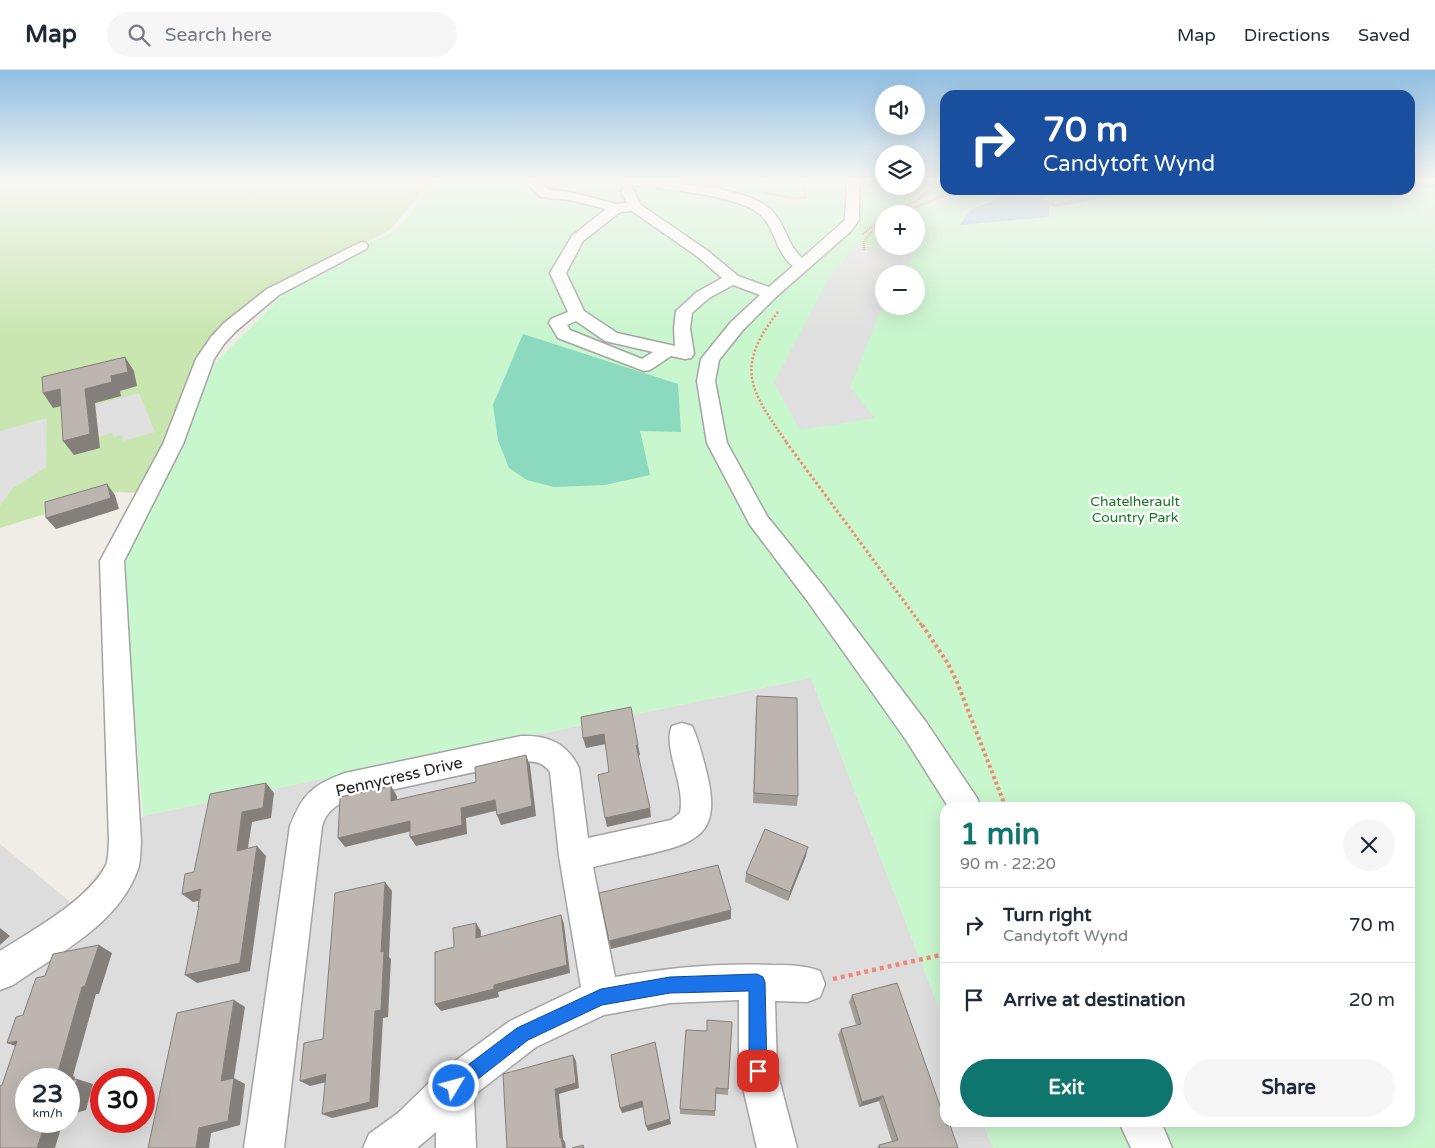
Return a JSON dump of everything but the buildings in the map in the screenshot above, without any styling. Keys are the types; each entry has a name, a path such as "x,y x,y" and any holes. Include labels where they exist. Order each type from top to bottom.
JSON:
{"street":[{"path":"587,231 577,239 558,273 577,314 557,322 564,334 644,366 668,350 685,354 682,328 684,311 703,295 732,279"},
{"path":"670,231 702,254 732,279 771,292"},
{"path":"777,231 787,254 803,266"},
{"path":"842,231 834,240 771,292 737,326 710,359 706,381 717,443 758,520 916,731 962,802"},
{"path":"0,972 86,913 110,890 123,867 125,842 112,561 172,444 205,359 217,341 230,327 272,292 361,246"},
{"path":"575,856 677,833 686,828 694,817 697,804 682,735"},
{"name":"Pennycress Drive","path":"264,1148 306,826 311,810 326,794 345,786 537,748 555,756 564,768 575,856 601,997"},
{"path":"757,982 758,1071 777,1148"},
{"path":"383,1148 412,1127 454,1086 522,1034 601,997 670,985 757,982 807,984"},
{"path":"454,1086 456,1148"},
{"path":"1142,1127 1152,1148"}],"path":[{"path":"858,238 867,231"},
{"path":"864,250 864,241 872,231"},
{"path":"780,310 753,351 749,369 754,388 780,432 813,481 935,643 962,688 1004,802"},
{"path":"807,984 940,955"}],"shaded area":[{"path":"857,245 875,248 875,255 913,255 906,265 875,265 875,315 879,315 850,387 875,418 800,430 774,383 827,281"},
{"path":"139,393 155,432 123,441 122,435 113,437 112,433 99,437 87,407"},
{"path":"47,418 46,467 12,489 0,506 0,431"},
{"path":"811,678 940,1011 940,1127 985,1127 993,1148 0,1148 0,844 73,904 143,816"}],"green space":[{"path":"0,231 387,231 300,276 217,345 144,493 115,492 0,528"},
{"name":"Chatelherault Country Park","path":"393,231 875,231 875,255 925,255 925,231 1435,231 1435,1148 993,1148 985,1127 1415,1127 1415,802 940,802 940,1011 811,678 143,816 121,558 216,362 300,278"},
{"path":"523,334 678,384 681,432 640,431 650,475 605,485 554,487 527,480 509,468 498,440 493,405"}],"route":[{"path":"454,1086 522,1034 601,997 670,985 757,982 758,1071"}]}
